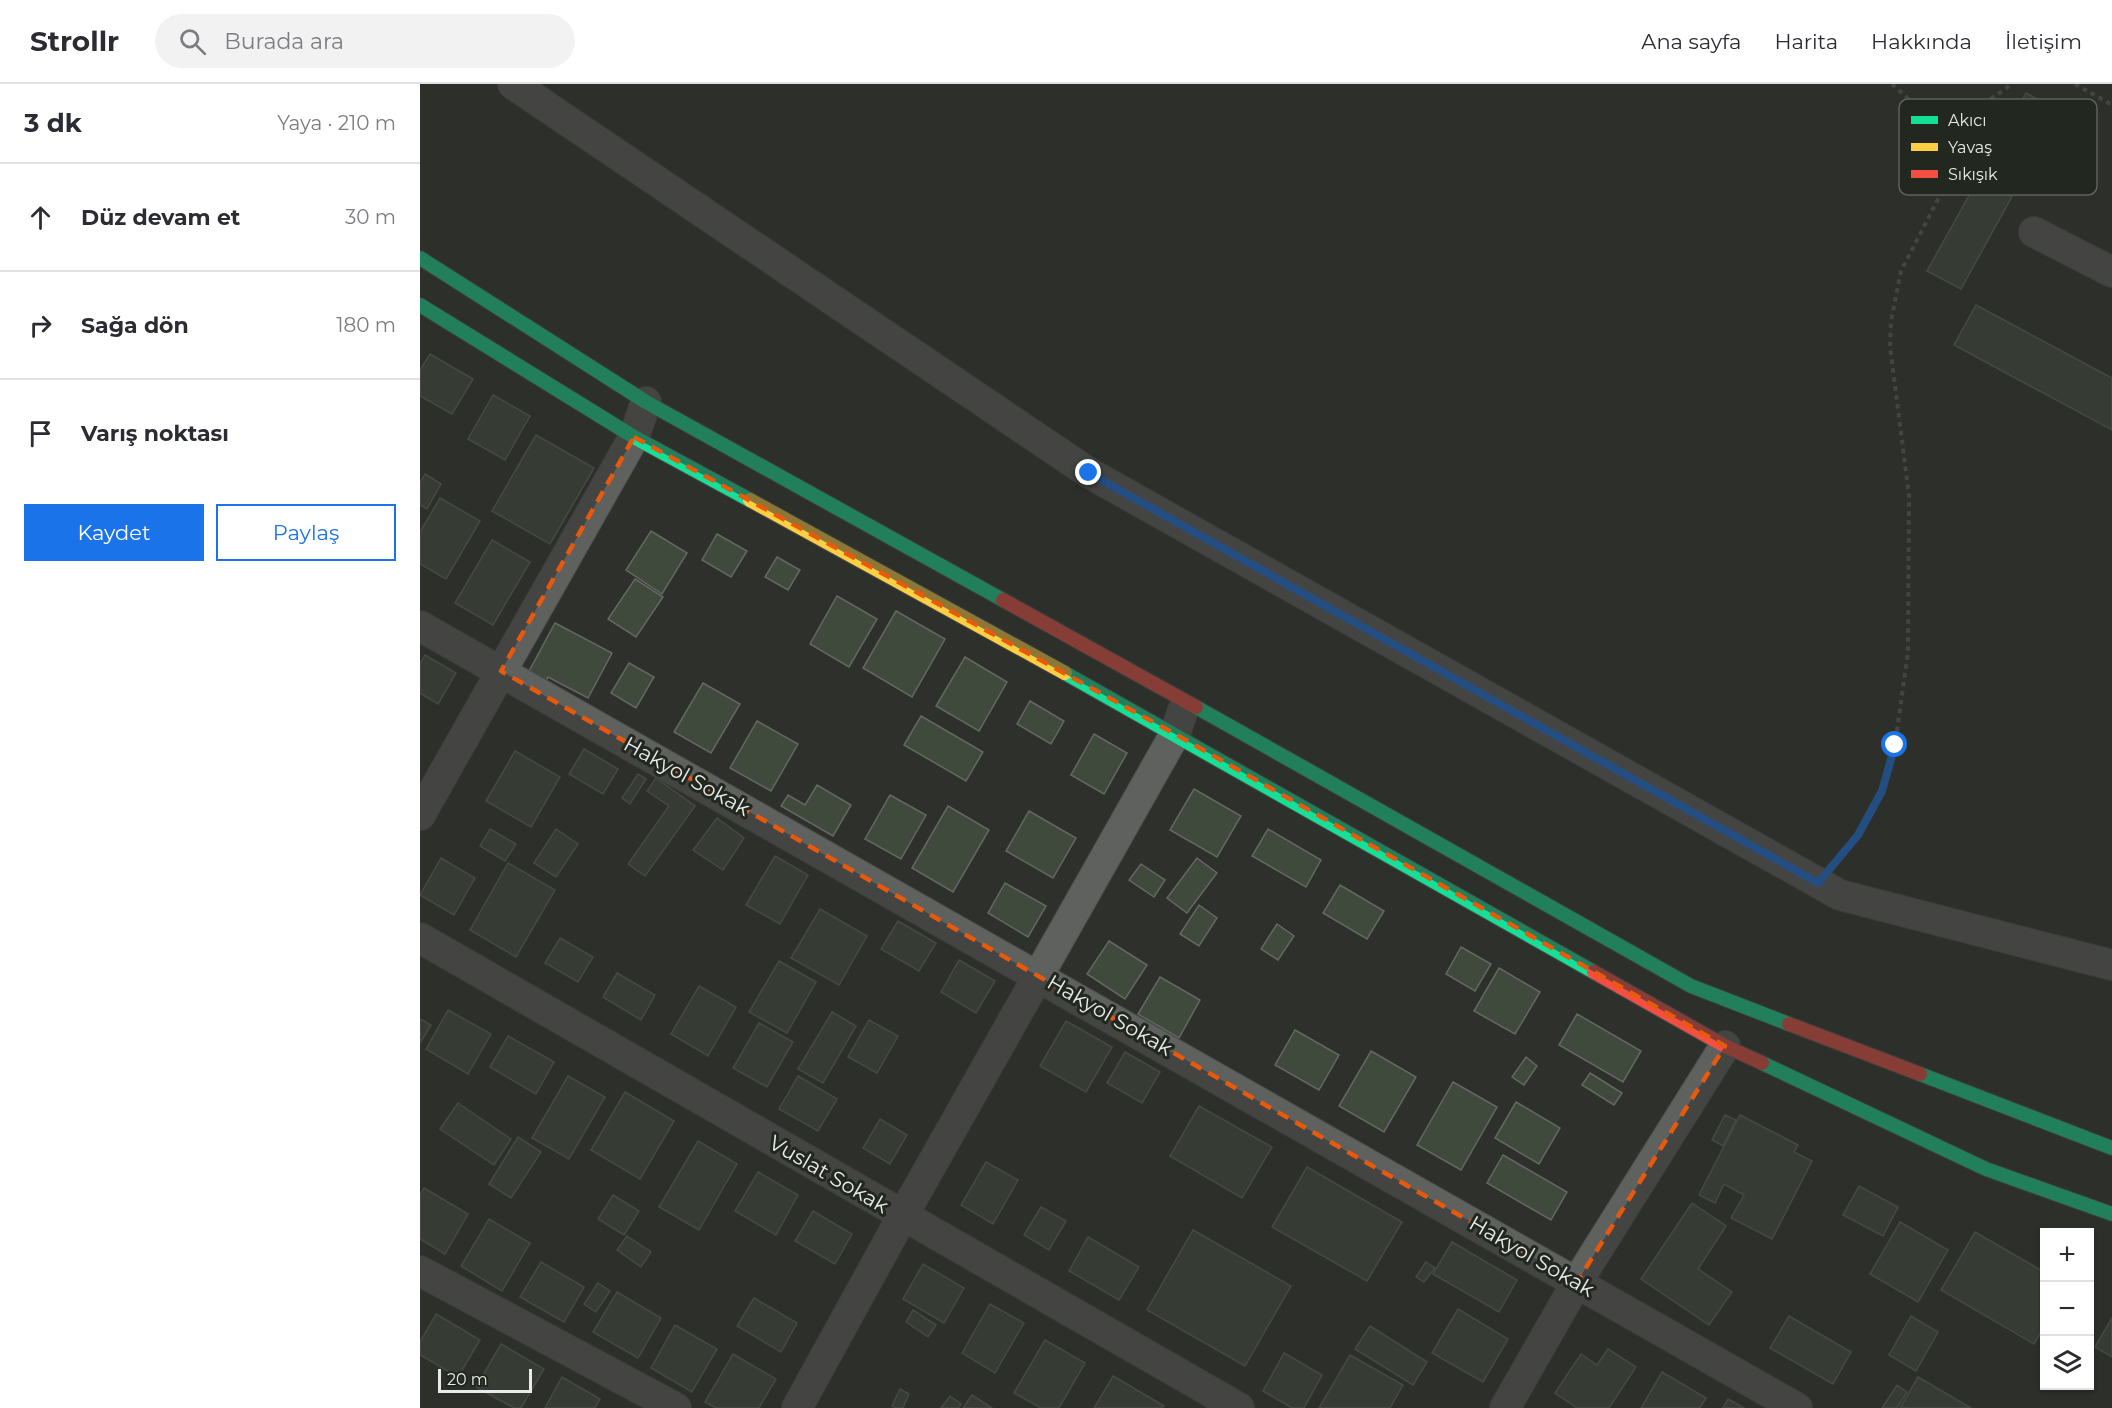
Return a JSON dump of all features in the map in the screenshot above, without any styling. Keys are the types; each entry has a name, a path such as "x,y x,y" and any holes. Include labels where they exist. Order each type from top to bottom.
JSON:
{"main road":[{"path":"420,258 646,402 1186,701 1691,986 2112,1148"},
{"path":"420,305 634,437 1175,734 1725,1046 1986,1168 2112,1214"}],"street":[{"path":"513,84 1089,473 1818,883 1840,895 2112,965"},
{"path":"2034,232 2112,272"},
{"path":"420,815 634,437 646,402"},
{"name":"Hakyol Sokak","path":"420,626 1040,976 1797,1408"},
{"path":"797,1408 902,1217 1175,734 1186,701"},
{"name":"Vuslat Sokak","path":"420,938 902,1217 1239,1408"},
{"path":"1505,1408 1577,1282 1725,1046"},
{"path":"420,1270 676,1408"}],"path":[{"path":"1892,84 1909,99"},
{"path":"1991,99 2012,84"},
{"path":"2075,84 2112,105"},
{"path":"1818,883 1858,835 1882,791 1895,745 1908,652 1909,496 1890,346 1891,321 1901,271 1941,195"}],"highlighted area":[{"path":"634,437 1175,734 1725,1046 1577,1282 501,671"}],"building":[{"path":"2026,93 2037,99 2023,99"},
{"path":"1969,195 2013,195 1961,289 1927,271"},
{"path":"1976,305 2112,378 2112,430 1954,345"},
{"path":"430,354 473,379 452,414 420,396 420,370"},
{"path":"493,395 530,416 505,460 468,439"},
{"path":"536,435 594,468 550,544 492,511"},
{"path":"425,474 441,484 427,509 420,505 420,483"},
{"path":"440,498 480,521 446,579 420,564 420,532"},
{"path":"651,531 687,553 662,594 626,570"},
{"path":"717,534 747,551 731,577 702,560"},
{"path":"492,540 530,562 493,625 455,603"},
{"path":"777,557 800,570 788,590 765,577"},
{"path":"635,579 663,597 636,637 608,619"},
{"path":"837,596 877,619 849,667 810,644"},
{"path":"896,611 945,639 912,697 863,668"},
{"path":"555,623 612,653 588,698 548,677 545,683 528,673"},
{"path":"425,655 456,673 438,704 420,693 420,664"},
{"path":"965,657 1007,682 979,731 936,706"},
{"path":"629,663 654,677 636,708 611,693"},
{"path":"703,683 740,704 711,753 674,732"},
{"path":"1030,701 1064,721 1051,744 1017,724"},
{"path":"921,716 983,752 966,781 904,745"},
{"path":"757,721 798,744 771,791 730,768"},
{"path":"1094,734 1127,753 1104,794 1071,775"},
{"path":"584,749 618,769 603,794 569,774"},
{"path":"515,751 560,777 531,827 486,801"},
{"path":"638,774 646,779 630,804 622,798"},
{"path":"656,778 695,806 645,876 628,864 669,806 647,791"},
{"path":"817,785 851,805 833,836 781,806 788,795 805,805"},
{"path":"1194,789 1241,816 1217,857 1170,830"},
{"path":"890,795 926,815 901,859 865,839"},
{"path":"948,806 989,830 953,892 912,868"},
{"path":"1029,811 1076,838 1053,878 1006,851"},
{"path":"717,818 744,838 723,870 693,850"},
{"path":"490,829 516,844 505,861 480,846"},
{"path":"556,829 578,844 556,877 534,863"},
{"path":"1268,829 1321,860 1306,887 1252,856"},
{"path":"775,856 808,875 780,924 746,905"},
{"path":"441,858 475,878 454,915 420,895"},
{"path":"1197,858 1217,873 1187,913 1167,898"},
{"path":"508,863 555,890 516,957 470,930"},
{"path":"1141,864 1165,880 1154,897 1129,880"},
{"path":"1005,883 1046,906 1028,937 988,913"},
{"path":"1340,885 1384,911 1367,939 1323,913"},
{"path":"1199,905 1217,918 1199,946 1180,934"},
{"path":"820,909 867,936 839,985 791,958"},
{"path":"898,921 936,943 919,971 881,949"},
{"path":"1277,924 1294,936 1278,960 1261,949"},
{"path":"560,938 593,957 578,982 545,963"},
{"path":"1109,941 1147,965 1125,999 1087,974"},
{"path":"1461,947 1491,964 1475,991 1446,974"},
{"path":"959,960 995,981 976,1013 941,992"},
{"path":"779,961 816,982 787,1033 749,1012"},
{"path":"1499,968 1540,992 1515,1034 1474,1011"},
{"path":"617,973 655,995 641,1020 603,997"},
{"path":"1160,977 1200,1000 1179,1038 1138,1014"},
{"path":"699,986 736,1007 708,1056 671,1034"},
{"path":"448,1010 491,1034 468,1074 426,1049"},
{"path":"832,1012 856,1026 823,1083 798,1069"},
{"path":"1577,1014 1641,1051 1623,1082 1559,1045"},
{"path":"420,1019 431,1025 420,1043"},
{"path":"869,1020 898,1036 877,1073 848,1057"},
{"path":"1066,1021 1112,1047 1086,1092 1040,1066"},
{"path":"759,1023 793,1042 767,1087 733,1068"},
{"path":"1295,1030 1339,1055 1319,1090 1275,1065"},
{"path":"508,1036 554,1062 536,1094 490,1067"},
{"path":"1371,1051 1416,1077 1384,1132 1339,1106"},
{"path":"1125,1052 1160,1072 1142,1103 1107,1083"},
{"path":"1526,1057 1537,1066 1524,1085 1512,1077"},
{"path":"1590,1073 1622,1093 1614,1105 1582,1085"},
{"path":"568,1076 605,1097 569,1159 532,1138"},
{"path":"798,1076 837,1099 818,1131 779,1109"},
{"path":"1453,1082 1497,1107 1461,1170 1417,1145"},
{"path":"625,1092 674,1121 640,1179 591,1150"},
{"path":"1516,1102 1560,1128 1539,1164 1495,1138"},
{"path":"458,1103 511,1139 494,1165 440,1129"},
{"path":"1199,1106 1272,1147 1242,1198 1170,1156"},
{"path":"1725,1115 1736,1120 1723,1146 1712,1140"},
{"path":"1740,1115 1798,1145 1794,1152 1812,1161 1772,1239 1731,1218 1744,1195 1724,1184 1715,1203 1699,1195"},
{"path":"880,1119 907,1135 890,1164 863,1148"},
{"path":"518,1137 541,1152 511,1198 489,1184"},
{"path":"698,1141 737,1164 699,1230 659,1207"},
{"path":"1503,1155 1567,1192 1551,1220 1487,1183"},
{"path":"986,1162 1018,1180 993,1224 961,1205"},
{"path":"1307,1167 1402,1222 1367,1281 1272,1227"},
{"path":"758,1172 798,1195 776,1235 735,1211"},
{"path":"1859,1186 1898,1207 1883,1236 1843,1215"},
{"path":"424,1188 468,1214 445,1254 420,1239 420,1195"},
{"path":"613,1195 639,1211 624,1235 598,1219"},
{"path":"1692,1203 1726,1226 1698,1269 1732,1292 1709,1325 1641,1279"},
{"path":"1041,1207 1066,1221 1049,1250 1024,1235"},
{"path":"813,1211 852,1234 835,1264 795,1241"},
{"path":"489,1219 530,1243 502,1291 461,1266"},
{"path":"1900,1222 1948,1250 1918,1302 1870,1274"},
{"path":"1193,1230 1291,1286 1245,1366 1147,1310"},
{"path":"1975,1232 2040,1270 2040,1334 2034,1344 1941,1290"},
{"path":"627,1236 651,1252 641,1267 617,1250"},
{"path":"1088,1237 1139,1267 1119,1300 1069,1271"},
{"path":"1452,1242 1517,1280 1499,1312 1433,1274"},
{"path":"541,1262 584,1287 564,1322 520,1297"},
{"path":"1426,1262 1435,1268 1424,1282 1416,1277"},
{"path":"923,1264 964,1288 944,1323 903,1299"},
{"path":"598,1283 610,1291 596,1312 584,1304"},
{"path":"617,1292 661,1318 638,1358 593,1332"},
{"path":"754,1298 797,1323 781,1352 737,1326"},
{"path":"990,1304 1024,1323 995,1373 962,1353"},
{"path":"1458,1309 1508,1339 1483,1382 1432,1353"},
{"path":"913,1310 936,1325 928,1337 906,1322"},
{"path":"436,1314 480,1340 458,1377 420,1355 420,1342"},
{"path":"1789,1316 1851,1352 1833,1384 1770,1348"},
{"path":"1911,1316 1938,1332 1916,1371 1889,1355"},
{"path":"2112,1318 2112,1357 2095,1347"},
{"path":"675,1325 717,1349 692,1392 651,1368"},
{"path":"1370,1326 1427,1362 1413,1385 1355,1349"},
{"path":"1045,1340 1085,1363 1059,1408 1041,1408 1014,1393"},
{"path":"501,1344 544,1369 521,1408 514,1408 476,1387"},
{"path":"1608,1349 1636,1367 1609,1408 1577,1408 1555,1393 1581,1354 1597,1365"},
{"path":"1284,1353 1322,1375 1304,1408 1292,1408 1263,1391"},
{"path":"733,1354 776,1379 759,1408 716,1408 705,1402"},
{"path":"1350,1355 1403,1385 1390,1408 1319,1408"},
{"path":"1662,1372 1706,1398 1700,1408 1641,1408"},
{"path":"1113,1376 1164,1406 1162,1408 1094,1408"},
{"path":"562,1377 600,1399 595,1408 545,1408"},
{"path":"1918,1377 1971,1408 1900,1408"},
{"path":"1897,1385 1907,1392 1897,1408 1882,1408"},
{"path":"900,1389 909,1394 903,1408 896,1408 892,1406"},
{"path":"972,1395 992,1408 963,1408"},
{"path":"950,1396 961,1404 959,1408 941,1408"},
{"path":"1728,1399 1744,1408 1723,1408"}],"traffic: fast":[{"path":"420,258 646,402 1003,600"},
{"path":"420,305 634,437 750,500"},
{"path":"1065,673 1594,972"},
{"path":"1196,707 1691,986 1789,1024"},
{"path":"1762,1063 1986,1169 2112,1214"},
{"path":"1920,1074 2112,1148"}],"traffic: slow":[{"path":"750,500 1065,673"}],"traffic: jam":[{"path":"1003,600 1196,707"},
{"path":"1594,972 1725,1046 1762,1063"},
{"path":"1789,1024 1920,1074"}],"route":[{"path":"1089,473 1818,883 1858,835 1882,791 1895,745"}]}
